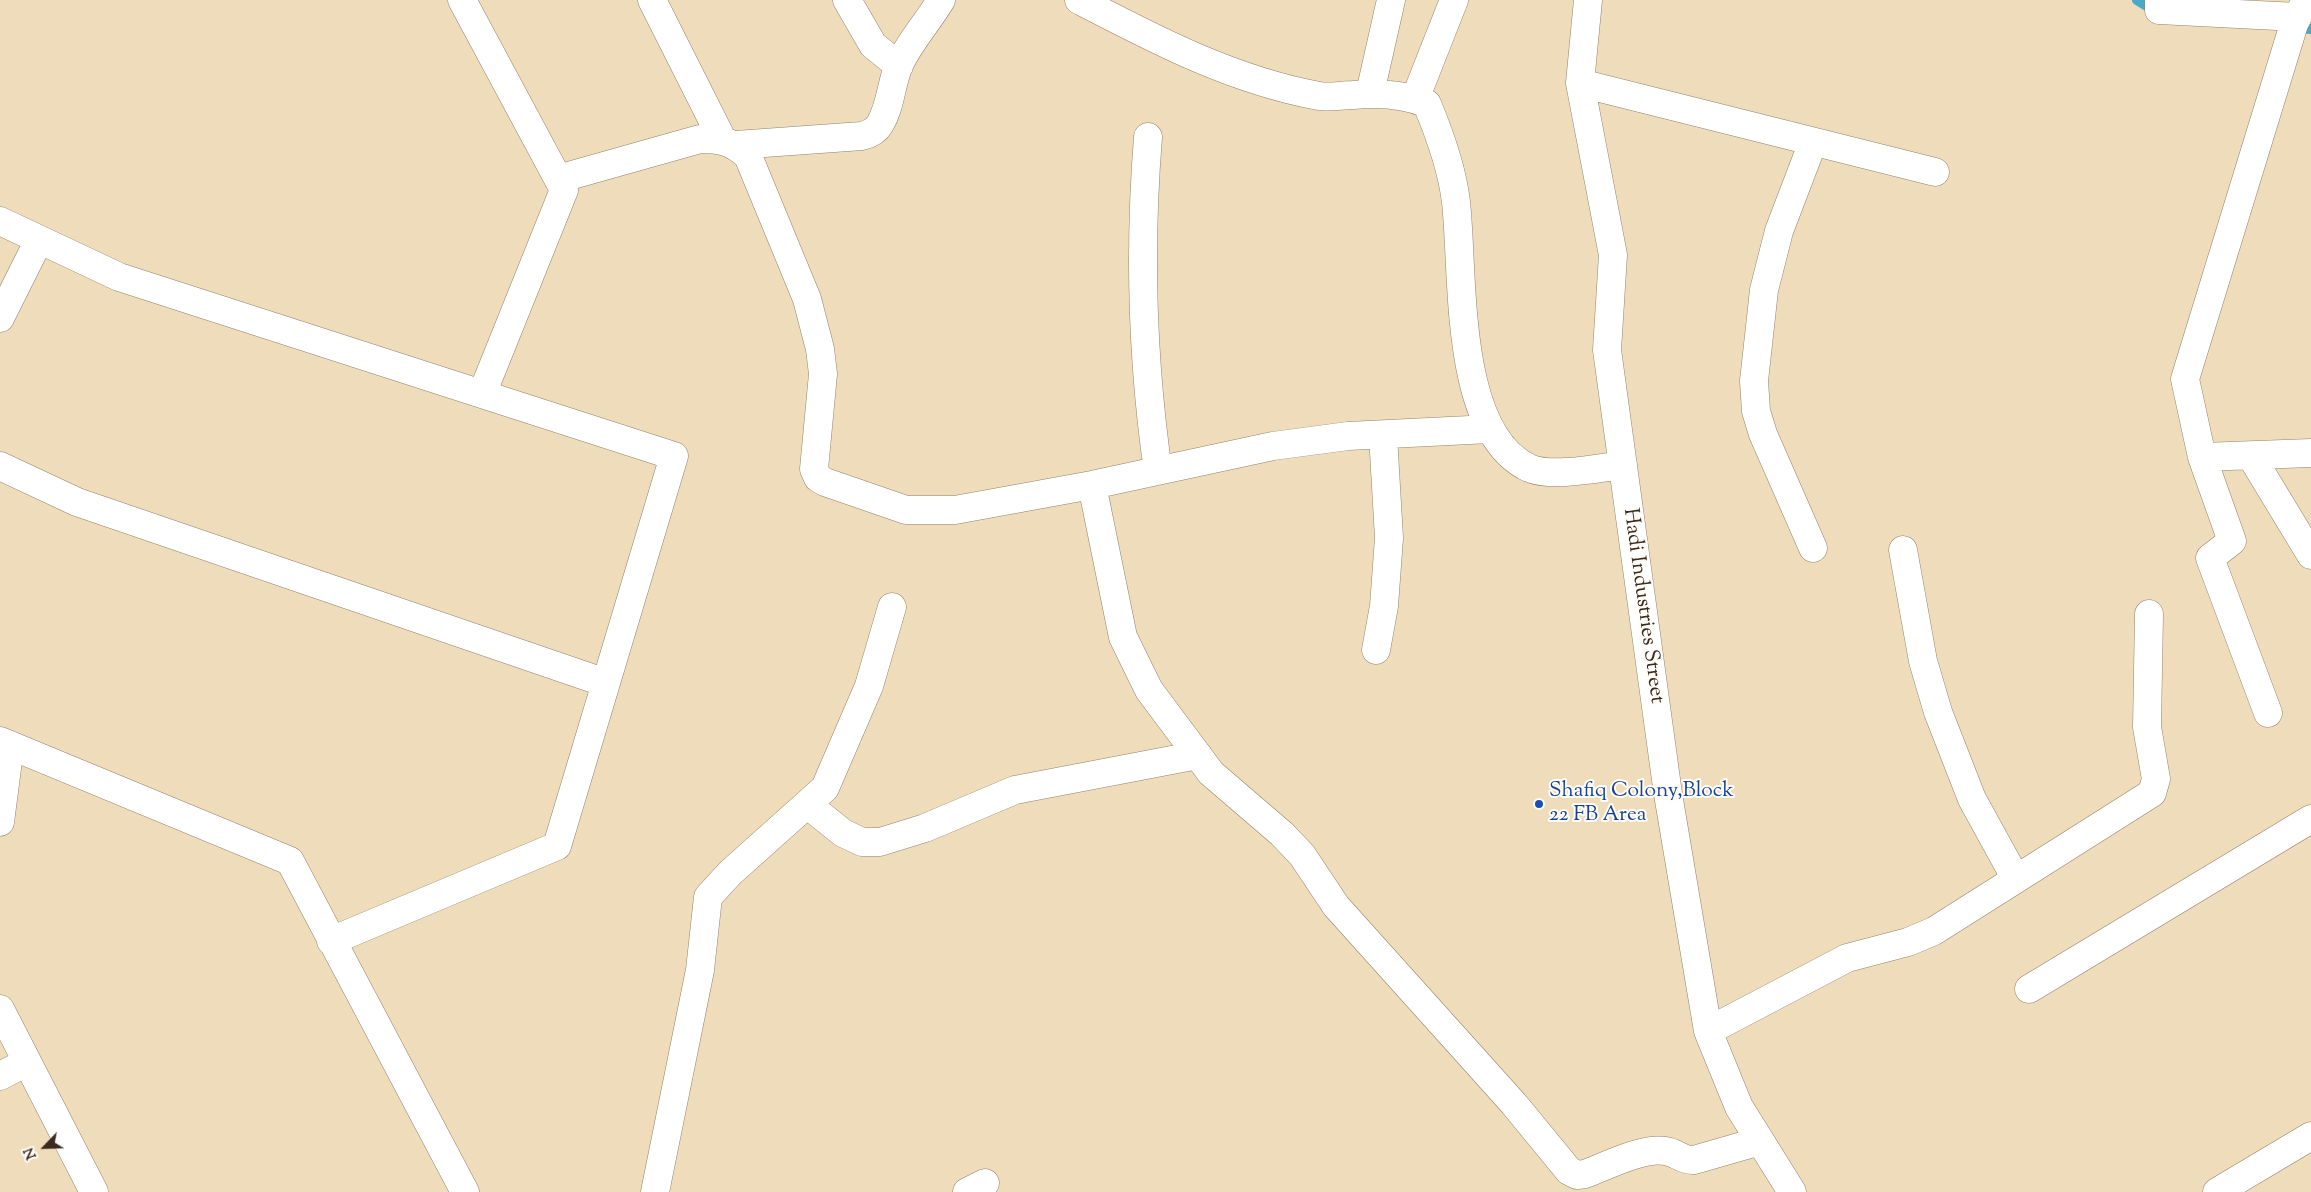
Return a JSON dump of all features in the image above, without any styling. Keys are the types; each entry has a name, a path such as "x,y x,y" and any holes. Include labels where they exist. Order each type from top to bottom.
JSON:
{"street":[{"path":"462,0 564,190 482,394"},
{"path":"652,0 729,142 748,156 807,299 820,349 823,374 814,469 818,478 825,482 906,510 928,512 955,510 1092,485 1273,446 1383,434 1490,429"},
{"path":"848,0 873,45 899,66"},
{"path":"558,179 700,139 729,142 862,136 872,133 880,124 899,66 915,37 941,0"},
{"path":"1079,0 1176,50 1262,83 1321,97 1370,93 1415,99 1427,104 1438,130 1448,164 1455,200 1468,359 1477,400 1490,429 1507,452 1529,468 1548,473 1623,466"},
{"path":"1370,93 1391,0"},
{"path":"1415,99 1454,0"},
{"name":"Hadi Industries Street","path":"1588,0 1580,83 1613,255 1607,350 1668,794 1708,1031 1739,1107 1792,1192"},
{"path":"2159,0 2159,10 2298,30 2185,379 2202,457 2232,540 2210,558 2268,713"},
{"path":"1580,83 1934,172"},
{"path":"1148,137 1143,204 1143,295 1148,400 1158,471"},
{"path":"1813,142 1779,231 1764,290 1754,381 1756,410 1763,434 1813,548"},
{"path":"0,221 119,277 674,456 557,846 331,942"},
{"path":"0,318 39,240"},
{"path":"1376,650 1384,606 1389,538 1383,434"},
{"path":"2202,457 2311,453"},
{"path":"2251,456 2311,555"},
{"path":"0,466 77,502 606,684"},
{"path":"1092,485 1123,637 1150,690 1211,773 1282,834 1302,855 1336,906 1514,1104 1568,1171 1575,1184 1652,1150 1666,1151 1685,1160 1694,1160 1760,1141"},
{"path":"1903,550 1923,661 1938,712 1972,799 2016,879"},
{"path":"655,1192 700,970 708,898 730,873 825,788 869,686 892,607"},
{"path":"1708,1031 1847,958 1859,953 1894,946 1934,931 2152,793 2156,778 2147,727 2149,614"},
{"path":"0,822 5,743 290,861 331,942 465,1192"},
{"path":"808,805 842,833 862,842 880,842 925,828 1015,790 1198,754"},
{"path":"2029,989 2311,819"},
{"path":"0,1009 94,1192"},
{"path":"0,1076 27,1062"},
{"path":"2218,1192 2311,1136"}],"waterway":[{"path":"2137,0 2155,11"},
{"path":"2294,28 2311,29"}],"place":[{"name":"Shafiq Colony,Block 22 FB Area","path":"1539,804"}]}
